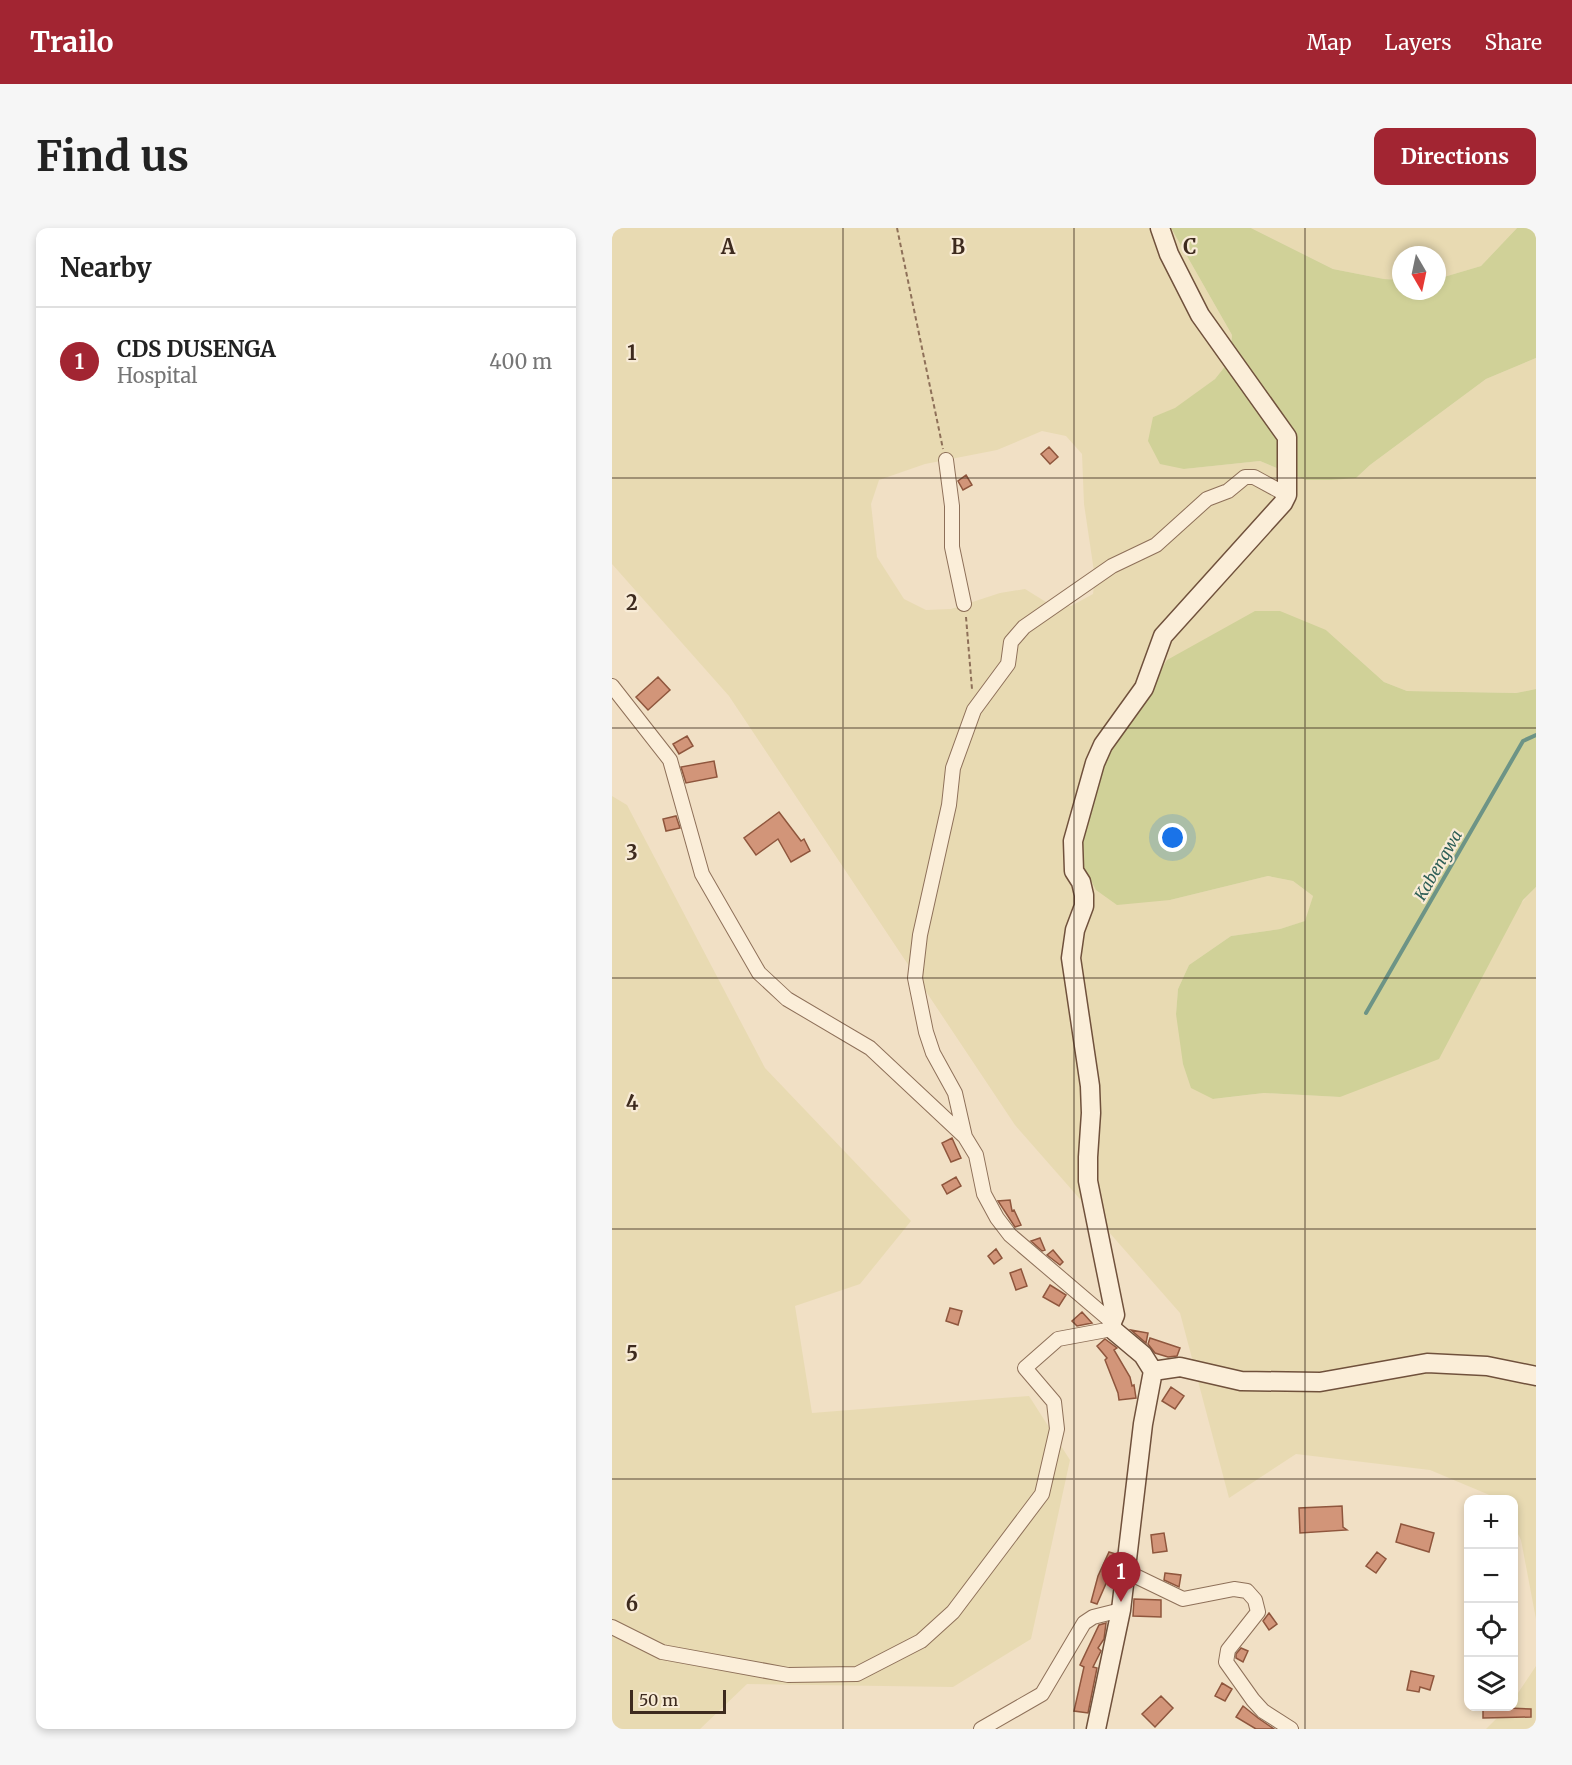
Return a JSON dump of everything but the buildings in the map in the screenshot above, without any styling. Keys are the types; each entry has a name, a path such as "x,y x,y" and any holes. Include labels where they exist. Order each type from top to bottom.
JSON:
{"street":[{"path":"1112,1326 1115,1315 1088,1181 1090,1086 1071,958 1075,930 1084,906 1084,895 1081,882 1074,871 1073,841 1095,763 1103,745 1144,688 1163,636 1283,503 1287,495 1287,437 1200,315 1169,254 1161,228"},
{"path":"946,460 952,506 952,547 964,604"},
{"path":"965,1137 955,1093 933,1053 926,1032 915,978 920,935 949,805 953,768 974,710 1008,664 1011,642 1024,627 1112,566 1156,546 1207,499 1228,490 1245,477 1254,477 1287,495"},
{"path":"612,686 670,760 702,874 759,973 787,999 870,1048 965,1137 976,1155 984,1194 997,1218 1010,1235 1143,1355 1153,1371 1143,1424 1121,1610 1095,1729"},
{"path":"612,1627 662,1652 788,1675 856,1674 921,1641 953,1612 1042,1494 1057,1429 1054,1402 1025,1368 1058,1339 1112,1326"},
{"path":"1153,1371 1180,1367 1241,1382 1320,1382 1426,1363 1487,1366 1536,1376"},
{"path":"1125,1571 1183,1599 1234,1589 1247,1591 1255,1600 1258,1612 1228,1650 1226,1662 1263,1711 1291,1729"},
{"path":"981,1729 1042,1694 1084,1623 1093,1617 1121,1610"}],"path":[{"path":"897,228 946,460"},
{"path":"964,604 974,710"}],"shaded area":[{"path":"612,228 1171,228 1232,335 1230,360 1215,379 1175,409 1153,417 1184,469 1260,461 1306,480 1356,478 1370,465 1486,379 1536,358 1536,689 1516,693 1407,691 1384,682 1326,630 1170,900 1268,876 1293,881 1313,896 1306,921 1280,929 1231,936 1189,965 1178,989 1176,1014 1214,1099 1264,1093 1340,1097 1536,887 1536,1619 1518,1534 1518,1495 1489,1495 1430,1470 1296,1454 1229,1498 1180,1313 1015,1125 729,696 612,564","holes":["1042,431 1066,436 1082,454 1084,504 1095,578 1093,594 1071,606 1046,602 1025,589 1000,593 951,609 926,610 904,599 877,557 871,504 879,480 925,464 997,450"]},
{"path":"1251,228 1517,228 1481,266 1446,276 1446,246 1392,246 1392,279 1333,269"},
{"path":"612,796 627,805 765,1068 911,1221 860,1284 795,1306 812,1413 1029,1396 1070,1460 1031,1639 953,1687 747,1684 700,1729 612,1729"},
{"path":"1536,1666 1536,1729 1486,1729 1504,1711 1518,1711 1518,1693"}],"green space":[{"path":"1171,228 1251,228 1333,269 1392,279 1392,300 1446,300 1446,276 1481,266 1517,228 1536,228 1536,358 1486,379 1370,465 1356,478 1306,480 1260,461 1184,469 1160,464 1148,441 1153,417 1175,408 1215,379 1230,360 1232,335"},
{"path":"1255,611 1280,611 1326,630 1384,682 1407,691 1516,693 1536,689 1536,887 1523,900 1439,1059 1340,1097 1264,1093 1213,1099 1191,1088 1183,1064 1176,1014 1178,989 1189,965 1231,936 1280,929 1305,921 1313,896 1293,881 1268,876 1170,900 1117,905 1096,890 1084,867 1080,842 1105,760 1167,660"}],"waterway":[{"name":"Kabengwa","path":"1366,1013 1523,741 1536,735"}],"place":[{"name":"CDS DUSENGA","path":"1121,1602"}]}
